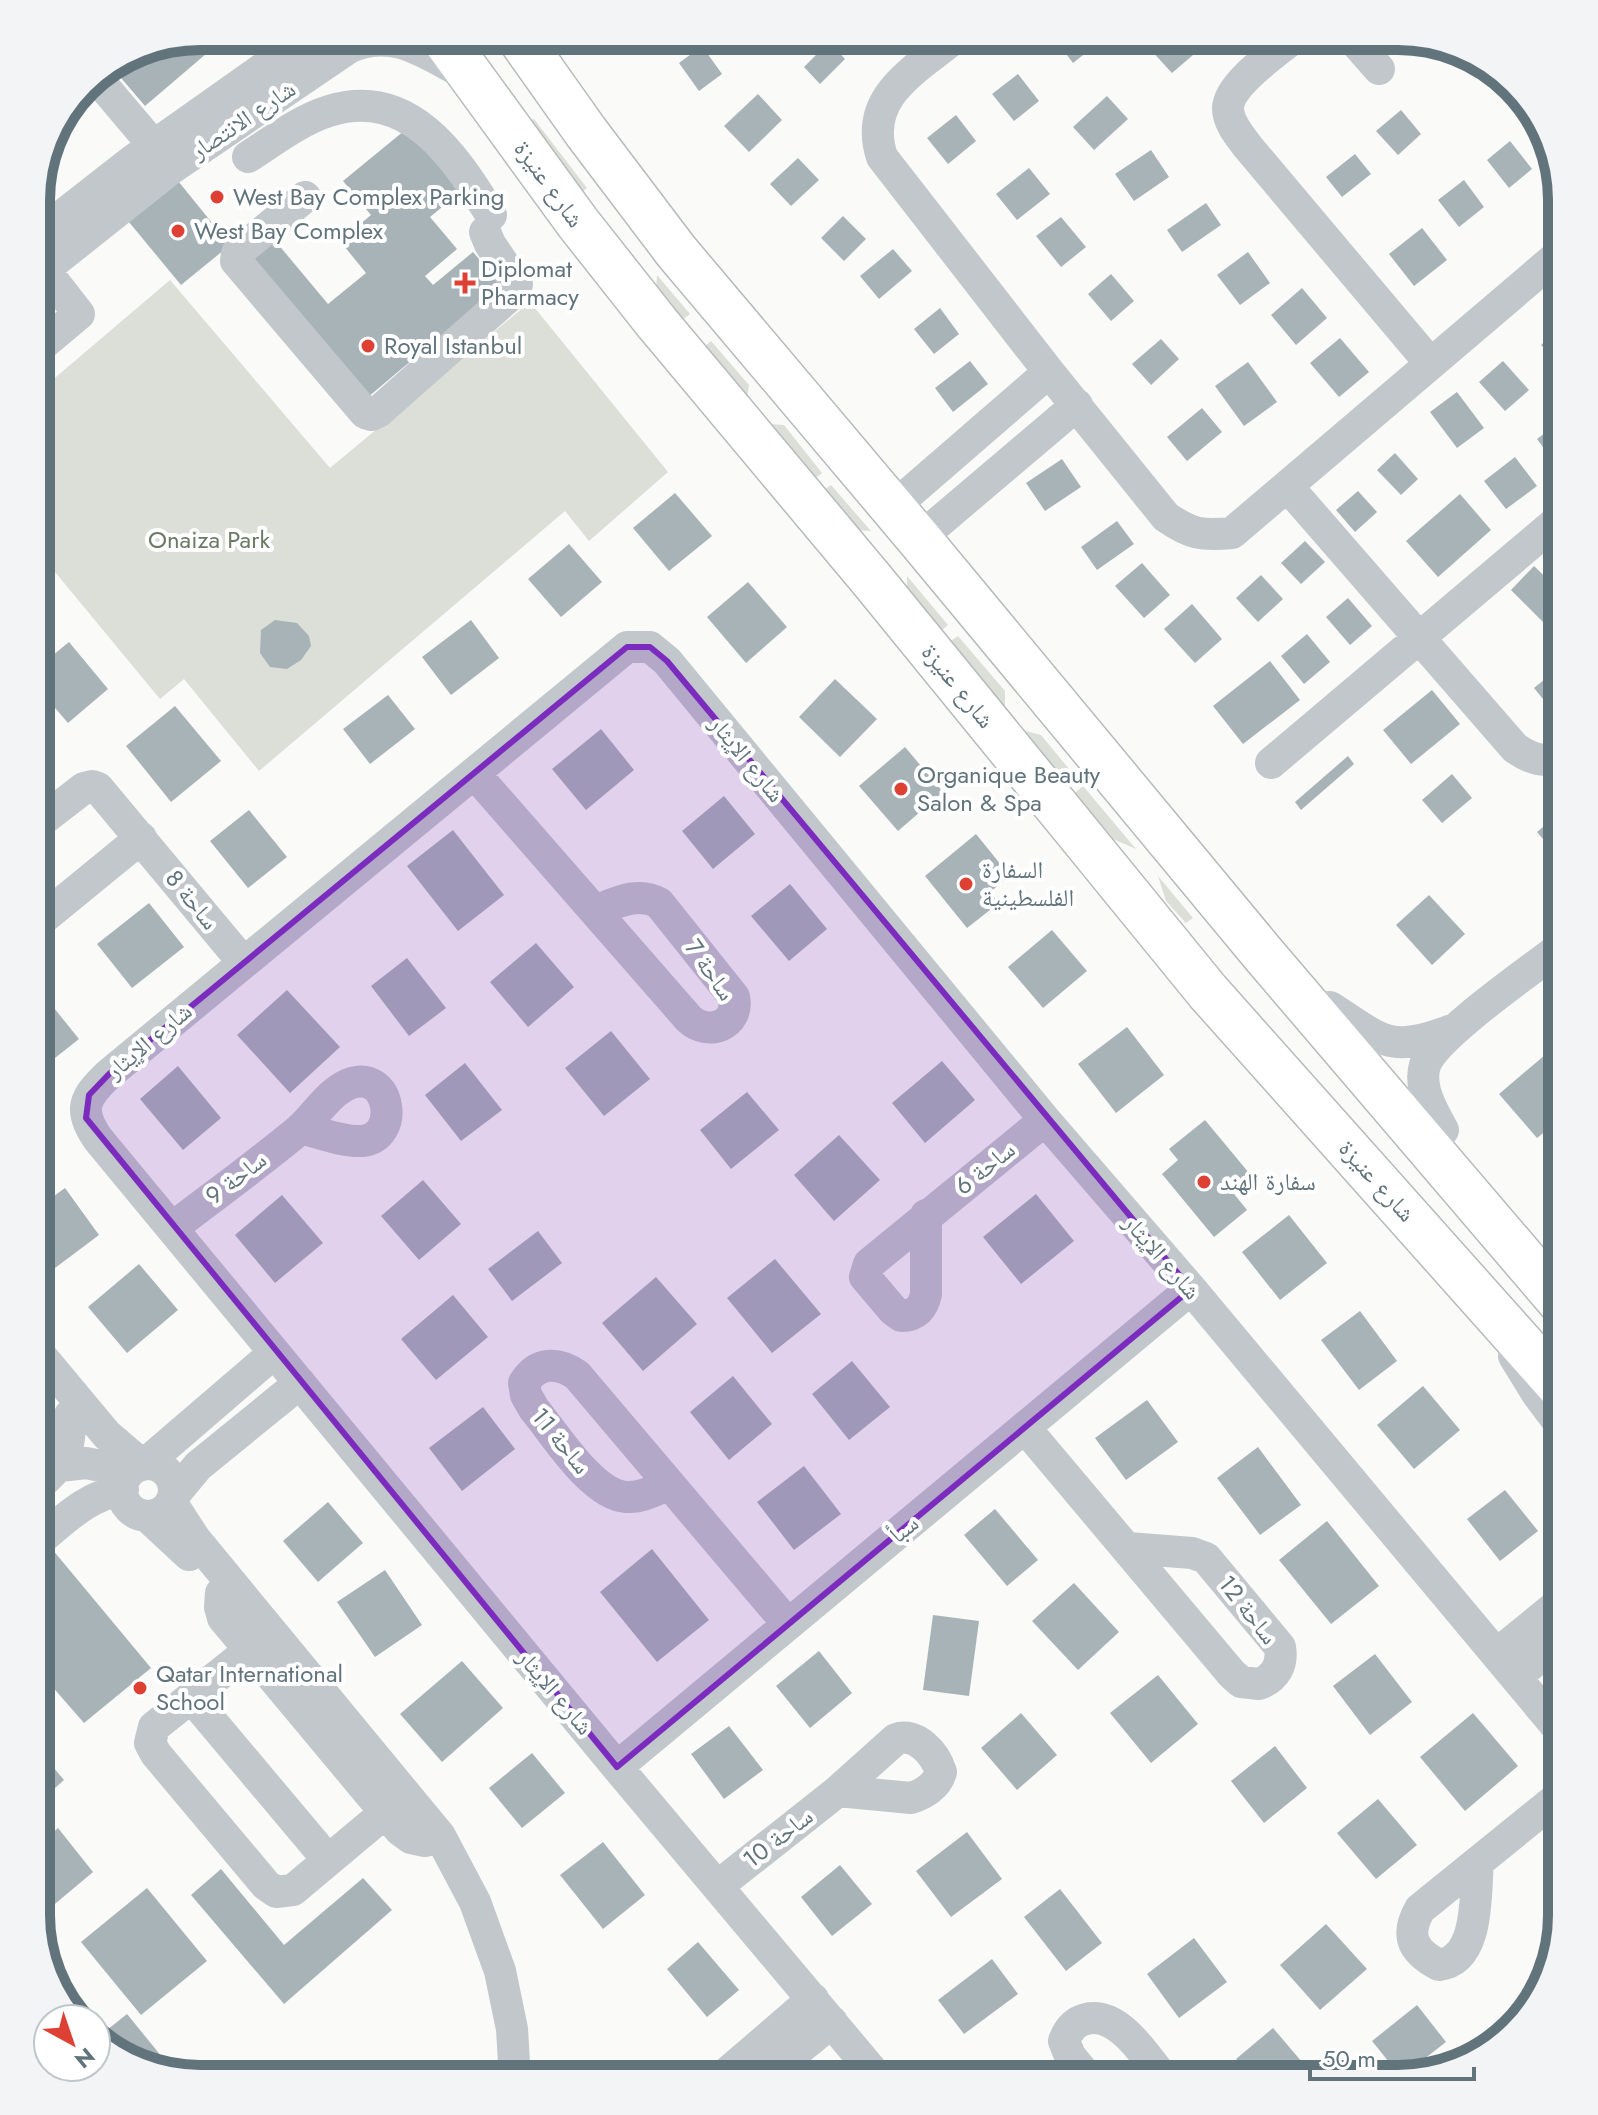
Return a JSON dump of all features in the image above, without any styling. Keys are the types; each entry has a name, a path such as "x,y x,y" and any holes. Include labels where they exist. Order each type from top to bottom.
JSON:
{"highway":[{"name":"شارع عنيزة","path":"452,50 578,223 657,323 872,580 1208,992 1548,1373"},
{"path":"528,50 676,251 1264,955 1548,1288"},
{"path":"1264,955 1330,1007 1548,1247"}],"street":[{"name":"شارع الانتصار","path":"50,263 163,157 292,50"},
{"name":"شارع الانتصار","path":"50,227 345,50"},
{"name":"شارع الانتصار","path":"417,50 470,76"},
{"path":"940,50 895,87 882,104 877,120 877,140 882,157 1166,517 1187,531 1201,535 1232,533 1548,264"},
{"path":"1280,50 1230,97 1228,111 1233,127 1430,363"},
{"path":"1362,50 1379,69"},
{"path":"103,86 163,157"},
{"path":"248,157 308,120 329,111 359,106 389,111 415,120 431,133 470,181 488,224 490,244 517,284 515,291 378,412 372,415 365,413 236,261 237,253 305,197"},
{"path":"50,283 79,314 50,338"},
{"path":"906,523 964,447 1049,372"},
{"path":"906,523 991,479 1077,405"},
{"path":"964,447 991,479"},
{"path":"1288,487 1515,748 1529,757 1542,761 1548,759"},
{"path":"1271,763 1548,529"},
{"name":"شارع الإيثار","path":"867,2065 274,1353 98,1139 86,1118 89,1095 102,1081 627,647 650,647 667,661 1045,1120 1191,1289 1548,1716"},
{"name":"ساحة 7","path":"474,773 595,911 697,1027 709,1030 732,1016 736,1007 734,997 659,903 640,897 595,911"},
{"name":"ساحة 8","path":"50,814 77,792 92,786 102,792 243,962"},
{"path":"50,913 141,838"},
{"path":"1443,1130 1425,1088 1424,1067 1455,1028 1548,957"},
{"path":"1330,1007 1382,1040 1419,1042 1455,1028"},
{"name":"ساحة 6","path":"926,1215 1045,1120"},
{"name":"ساحة 9","path":"172,1228 301,1128"},
{"name":"سبأ","path":"617,1767 1191,1289"},
{"path":"1498,1316 1512,1353 1548,1408"},
{"path":"50,1531 79,1507 129,1474 274,1353"},
{"name":"ساحة 11","path":"667,1485 642,1496 625,1497 609,1493 593,1481 534,1409 526,1395 524,1383 530,1373 545,1365 556,1364 577,1375 667,1485 788,1624"},
{"path":"50,1384 107,1435 129,1474 125,1502 131,1509 164,1504 198,1466 300,1383"},
{"path":"50,1389 70,1415 129,1474"},
{"path":"50,1475 60,1466 69,1441 70,1415"},
{"name":"ساحة 12","path":"1026,1429 1241,1682 1259,1684 1274,1675 1280,1666 1280,1647 1206,1558 1192,1553 1128,1548"},
{"path":"60,1466 86,1463 129,1474 159,1466 170,1475 164,1504 188,1554 425,1841 459,1903 485,1973 496,2032 497,2065"},
{"path":"164,1504 440,1836 475,1902 497,1960 512,2029 514,2065"},
{"path":"221,1593 223,1618 405,1835 425,1841"},
{"path":"1506,1666 1548,1617"},
{"path":"1506,1666 1548,1645"},
{"path":"250,1650 154,1727 150,1743 156,1754 270,1889 282,1893 293,1890 386,1812"},
{"path":"191,1697 328,1860"},
{"name":"ساحة 10","path":"719,1885 838,1791"},
{"path":"1478,1862 1548,1805"},
{"path":"741,2065 822,2010"},
{"path":"774,2065 822,2010"},
{"path":"1077,2065 1064,2041 1071,2027 1080,2021 1103,2018 1133,2041 1153,2065"}],"highlighted area":[{"path":"627,647 650,647 667,661 1191,1289 617,1767 86,1118 89,1095 109,1074"}],"green space":[{"path":"534,119 587,188 578,195 523,122"},
{"path":"657,275 690,314 681,321 656,290"},
{"name":"Onaiza Park","path":"170,280 330,468 530,302 668,472 589,541 565,511 259,771 184,679 160,699 50,566 50,382"},
{"path":"711,341 749,385 747,399 703,348"},
{"path":"769,424 784,425 822,473 813,480"},
{"path":"831,485 871,531 856,530 823,491"},
{"path":"907,576 948,625 941,631 907,592"},
{"path":"958,636 1005,691 1005,708 949,642"},
{"path":"1024,733 1041,735 1074,775 1066,782"},
{"path":"1083,786 1136,849 1113,839 1075,793"},
{"path":"1158,876 1193,918 1186,923 1166,901"}],"building":[{"path":"190,50 211,50 145,106 118,74 152,58"},
{"path":"697,50 705,50 722,74 699,91 679,63"},
{"path":"821,50 837,50 845,59 820,84 804,67"},
{"path":"1063,50 1089,50 1073,63"},
{"path":"1151,50 1189,50 1193,55 1172,73"},
{"path":"1018,74 1039,101 1014,121 992,94"},
{"path":"758,94 782,120 749,152 724,126"},
{"path":"1107,96 1128,119 1094,150 1073,127"},
{"path":"1401,110 1421,134 1398,155 1376,131"},
{"path":"956,115 976,141 948,164 927,138"},
{"path":"410,126 463,190 430,217 457,249 425,276 433,285 473,252 501,285 361,403 243,261 272,237 328,304 366,273 340,241 371,215 343,181"},
{"path":"1510,141 1532,169 1509,188 1487,160"},
{"path":"1151,150 1169,177 1134,201 1115,174"},
{"path":"1355,154 1371,174 1342,197 1326,177"},
{"path":"798,158 819,180 791,206 770,184"},
{"path":"1029,168 1050,194 1017,220 996,194"},
{"name":"West Bay Complex","path":"174,176 230,245 181,285 124,216"},
{"path":"1464,180 1484,207 1459,227 1438,200"},
{"path":"1206,203 1221,225 1182,252 1167,230"},
{"path":"843,216 866,239 844,261 821,238"},
{"path":"1061,217 1086,247 1061,267 1036,236"},
{"path":"1422,228 1447,260 1414,286 1389,254"},
{"path":"893,249 912,271 879,299 860,276"},
{"path":"1248,252 1270,283 1240,305 1217,275"},
{"path":"1111,274 1134,301 1111,321 1088,294"},
{"path":"1302,288 1327,318 1296,345 1271,315"},
{"path":"940,308 959,334 934,354 914,329"},
{"path":"1340,338 1369,372 1339,397 1310,363"},
{"path":"1548,338 1548,352 1541,345"},
{"path":"1161,339 1179,359 1151,385 1132,364"},
{"path":"970,361 988,384 953,412 935,388"},
{"path":"1503,361 1529,390 1505,411 1479,382"},
{"path":"1248,362 1277,402 1244,426 1215,386"},
{"path":"1457,392 1484,428 1457,448 1430,412"},
{"path":"1202,408 1222,432 1187,461 1167,437"},
{"path":"1548,431 1548,454 1537,439"},
{"path":"1395,453 1418,479 1401,495 1377,470"},
{"path":"1515,457 1537,486 1506,509 1484,481"},
{"path":"1062,459 1081,487 1045,511 1026,483"},
{"path":"1358,491 1377,512 1355,532 1336,510"},
{"path":"675,493 712,536 669,571 633,528"},
{"path":"1460,494 1491,530 1438,577 1406,541"},
{"path":"1117,521 1134,544 1097,570 1081,547"},
{"path":"1305,541 1325,562 1301,584 1281,563"},
{"path":"569,544 602,582 561,617 528,579"},
{"path":"1142,563 1170,595 1144,618 1115,586"},
{"path":"1534,566 1548,580 1548,627 1511,590"},
{"path":"1261,575 1283,599 1258,622 1236,598"},
{"path":"748,582 787,627 746,663 707,617"},
{"path":"1348,598 1372,626 1350,645 1326,617"},
{"path":"1192,604 1222,639 1195,663 1164,629"},
{"path":"275,620 297,623 309,636 311,646 301,660 287,669 270,667 260,653 261,630"},
{"path":"471,620 499,658 451,695 422,657"},
{"path":"1307,634 1330,662 1304,684 1281,656"},
{"path":"69,642 108,689 68,723 50,702 50,658"},
{"path":"1270,661 1300,700 1243,744 1213,706"},
{"path":"1548,676 1548,705 1534,688"},
{"path":"835,679 877,719 840,757 799,717"},
{"path":"1432,690 1460,724 1411,764 1383,730"},
{"path":"388,695 415,729 370,764 343,729"},
{"path":"175,706 221,761 171,802 126,746"},
{"path":"601,729 634,770 586,810 552,769"},
{"name":"Organique Beauty Salon & Spa","path":"905,747 943,792 898,831 859,786"},
{"path":"1348,756 1354,764 1301,810 1295,802"},
{"path":"1452,774 1472,798 1442,823 1422,800"},
{"path":"724,796 755,834 713,869 682,831"},
{"path":"249,810 287,857 248,888 210,841"},
{"path":"1548,823 1548,845 1537,832"},
{"path":"453,830 504,895 458,931 407,866"},
{"name":"السفارة الفلسطينية","path":"976,834 1010,876 990,892 999,903 967,928 925,876"},
{"path":"790,884 827,929 789,961 751,916"},
{"path":"1429,895 1465,934 1432,965 1396,925"},
{"path":"149,903 184,947 132,988 97,944"},
{"path":"1052,930 1087,971 1043,1008 1008,967"},
{"path":"536,943 574,987 528,1027 490,982"},
{"path":"407,958 446,1008 409,1036 371,986"},
{"path":"287,990 340,1047 290,1093 237,1035"},
{"path":"54,1008 79,1039 50,1062 50,1011"},
{"path":"1127,1027 1164,1075 1116,1113 1078,1064"},
{"path":"611,1031 650,1079 604,1116 565,1068"},
{"path":"1545,1055 1548,1059 1548,1129 1537,1138 1499,1094"},
{"path":"942,1061 975,1100 925,1143 892,1103"},
{"path":"465,1063 502,1110 461,1141 425,1095"},
{"path":"178,1066 221,1118 183,1150 140,1099"},
{"path":"747,1092 779,1130 731,1169 700,1130"},
{"name":"سفارة الهند","path":"1205,1120 1249,1173 1230,1189 1247,1210 1214,1237 1162,1174 1178,1160 1169,1149"},
{"path":"839,1135 880,1180 834,1221 794,1175"},
{"path":"423,1180 461,1224 419,1260 381,1216"},
{"path":"65,1188 99,1235 50,1272 50,1199"},
{"path":"1036,1194 1074,1241 1021,1284 983,1237"},
{"path":"282,1195 323,1243 275,1283 235,1235"},
{"path":"1289,1215 1327,1263 1280,1300 1242,1252"},
{"path":"538,1231 562,1263 512,1301 488,1269"},
{"path":"775,1259 821,1314 772,1353 727,1298"},
{"path":"139,1264 178,1310 127,1353 88,1307"},
{"path":"656,1277 697,1324 643,1371 602,1323"},
{"path":"453,1295 488,1337 436,1380 401,1339"},
{"path":"1360,1311 1397,1361 1359,1390 1321,1340"},
{"path":"852,1361 890,1407 849,1440 812,1394"},
{"path":"733,1376 772,1424 729,1460 690,1412"},
{"path":"1423,1386 1460,1430 1414,1469 1377,1425"},
{"path":"1147,1400 1178,1442 1126,1480 1095,1438"},
{"path":"483,1407 515,1449 462,1491 429,1448"},
{"path":"1258,1447 1301,1505 1260,1535 1217,1478"},
{"path":"804,1466 841,1514 794,1550 757,1502"},
{"path":"1505,1490 1538,1531 1500,1561 1467,1519"},
{"path":"328,1502 363,1543 318,1582 283,1541"},
{"path":"995,1509 1038,1560 1007,1586 964,1535"},
{"path":"1327,1521 1379,1586 1331,1624 1279,1560"},
{"path":"52,1549 151,1668 84,1723 50,1684"},
{"path":"652,1549 709,1620 657,1662 600,1592"},
{"path":"385,1570 422,1625 375,1657 337,1602"},
{"path":"1074,1583 1119,1632 1078,1670 1032,1621"},
{"path":"933,1615 979,1621 969,1696 923,1690"},
{"path":"819,1651 852,1693 810,1728 776,1686"},
{"path":"1375,1654 1412,1702 1370,1735 1333,1686"},
{"path":"462,1661 503,1708 442,1762 400,1714"},
{"path":"1158,1675 1198,1724 1151,1763 1110,1713"},
{"path":"1021,1713 1057,1755 1017,1790 981,1748"},
{"path":"1473,1713 1518,1766 1465,1811 1420,1757"},
{"path":"729,1726 763,1770 724,1799 691,1754"},
{"path":"1275,1746 1307,1788 1264,1823 1231,1781"},
{"path":"532,1753 565,1793 522,1828 489,1788"},
{"path":"50,1764 64,1780 50,1792"},
{"path":"1378,1799 1417,1845 1376,1879 1337,1833"},
{"path":"58,1828 93,1872 50,1908 50,1835"},
{"path":"967,1832 1002,1879 951,1917 916,1871"},
{"path":"603,1842 645,1895 603,1929 560,1875"},
{"path":"840,1865 872,1904 832,1936 801,1897"},
{"path":"221,1869 284,1945 363,1878 392,1910 284,2004 191,1895"},
{"path":"147,1888 207,1961 141,2015 81,1942"},
{"path":"1060,1889 1102,1943 1066,1971 1024,1917"},
{"path":"1326,1924 1367,1969 1320,2010 1280,1965"},
{"path":"1194,1938 1227,1982 1179,2018 1147,1974"},
{"path":"698,1942 739,1990 707,2017 667,1969"},
{"path":"992,1959 1018,1994 964,2034 938,2000"},
{"path":"1417,2005 1446,2042 1418,2064 1391,2065 1372,2041"},
{"path":"127,2014 165,2061 142,2054 112,2036 112,2026"},
{"path":"1273,2028 1305,2065 1241,2065 1236,2059"}],"place":[{"name":"West Bay Complex Parking","path":"217,197"},
{"name":"West Bay Complex","path":"178,231"},
{"name":"Diplomat Pharmacy","path":"465,283"},
{"name":"Royal Istanbul","path":"368,346"},
{"name":"Organique Beauty Salon & Spa","path":"901,789"},
{"name":"السفارة الفلسطينية","path":"966,884"},
{"name":"سفارة الهند","path":"1204,1182"},
{"name":"Qatar International School","path":"140,1688"}]}
